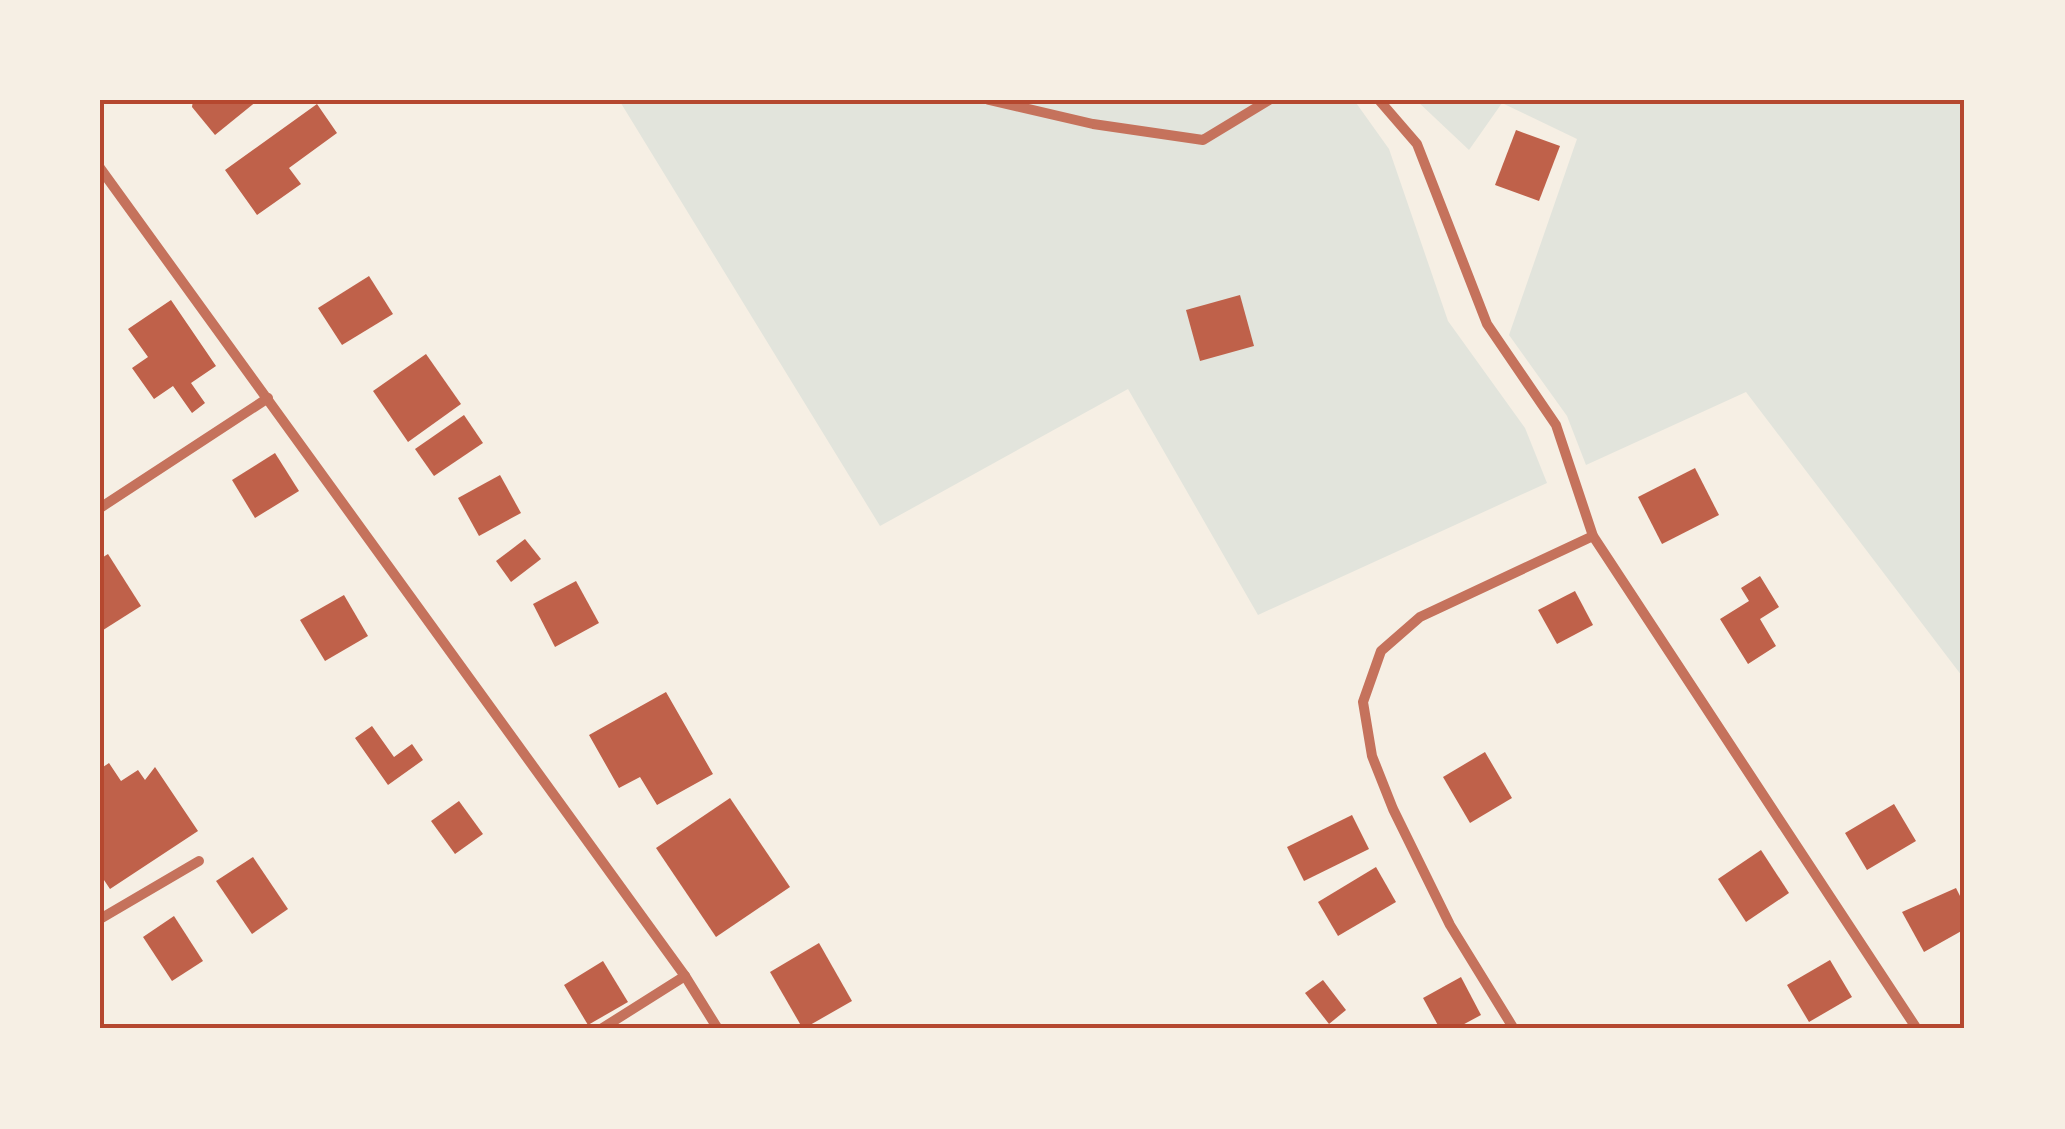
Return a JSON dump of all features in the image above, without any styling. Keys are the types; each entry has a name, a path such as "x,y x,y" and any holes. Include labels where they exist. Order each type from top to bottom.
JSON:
{"street":[{"path":"988,100 1093,124 1204,140 1270,100"},
{"path":"1379,100 1417,144 1486,324 1556,425 1594,536 1918,1029"},
{"path":"100,168 685,976 718,1029"},
{"path":"100,508 268,398"},
{"path":"1514,1029 1450,925 1393,809 1372,756 1363,702 1381,651 1420,617 1594,536"},
{"path":"100,919 199,860"},
{"path":"601,1029 685,976"}],"shaded area":[{"path":"619,100 1354,100 1389,149 1448,321 1525,428 1547,483 1258,615 1128,389 880,526"},
{"path":"1416,100 1965,100 1965,680 1746,392 1586,465 1567,416 1509,335 1577,139 1502,103 1469,150"}],"building":[{"path":"193,100 258,100 215,135 192,107"},
{"path":"317,104 337,133 289,168 301,184 257,215 225,170"},
{"path":"1516,130 1560,146 1539,201 1495,185"},
{"path":"369,276 393,314 342,345 318,308"},
{"path":"1240,295 1254,346 1200,361 1186,310"},
{"path":"171,300 216,366 191,383 205,403 192,413 173,386 154,399 132,368 148,357 128,329"},
{"path":"426,354 461,404 408,442 373,391"},
{"path":"464,415 483,443 434,476 415,449"},
{"path":"275,453 299,491 255,518 232,480"},
{"path":"1695,468 1719,515 1662,544 1638,497"},
{"path":"500,475 521,513 479,536 458,498"},
{"path":"525,539 541,559 511,582 496,561"},
{"path":"108,554 141,606 100,632 100,559"},
{"path":"1760,576 1779,607 1760,619 1776,646 1748,664 1720,619 1749,601 1741,588"},
{"path":"576,581 599,623 555,647 533,604"},
{"path":"1575,591 1593,625 1557,644 1538,610"},
{"path":"344,595 368,636 325,661 300,620"},
{"path":"666,692 713,774 657,805 640,777 619,788 589,735"},
{"path":"372,726 394,757 412,744 423,760 388,785 355,738"},
{"path":"1485,752 1512,798 1470,823 1443,777"},
{"path":"109,763 121,781 138,770 145,780 155,767 198,831 110,889 100,874 100,769"},
{"path":"730,798 790,887 716,937 656,848"},
{"path":"459,801 483,834 455,854 431,821"},
{"path":"1894,804 1916,841 1867,870 1845,833"},
{"path":"1352,815 1369,849 1304,881 1287,847"},
{"path":"1761,850 1789,893 1746,922 1718,879"},
{"path":"253,857 288,909 252,934 216,881"},
{"path":"1376,867 1396,902 1338,936 1318,902"},
{"path":"1956,888 1965,906 1965,929 1924,952 1902,912"},
{"path":"174,916 203,961 172,981 143,937"},
{"path":"819,943 852,1001 803,1029 770,972"},
{"path":"1830,960 1852,997 1809,1022 1787,985"},
{"path":"603,961 628,1002 588,1025 564,985"},
{"path":"1461,977 1481,1015 1455,1029 1440,1029 1423,998"},
{"path":"1323,980 1346,1010 1329,1024 1305,993"}]}
